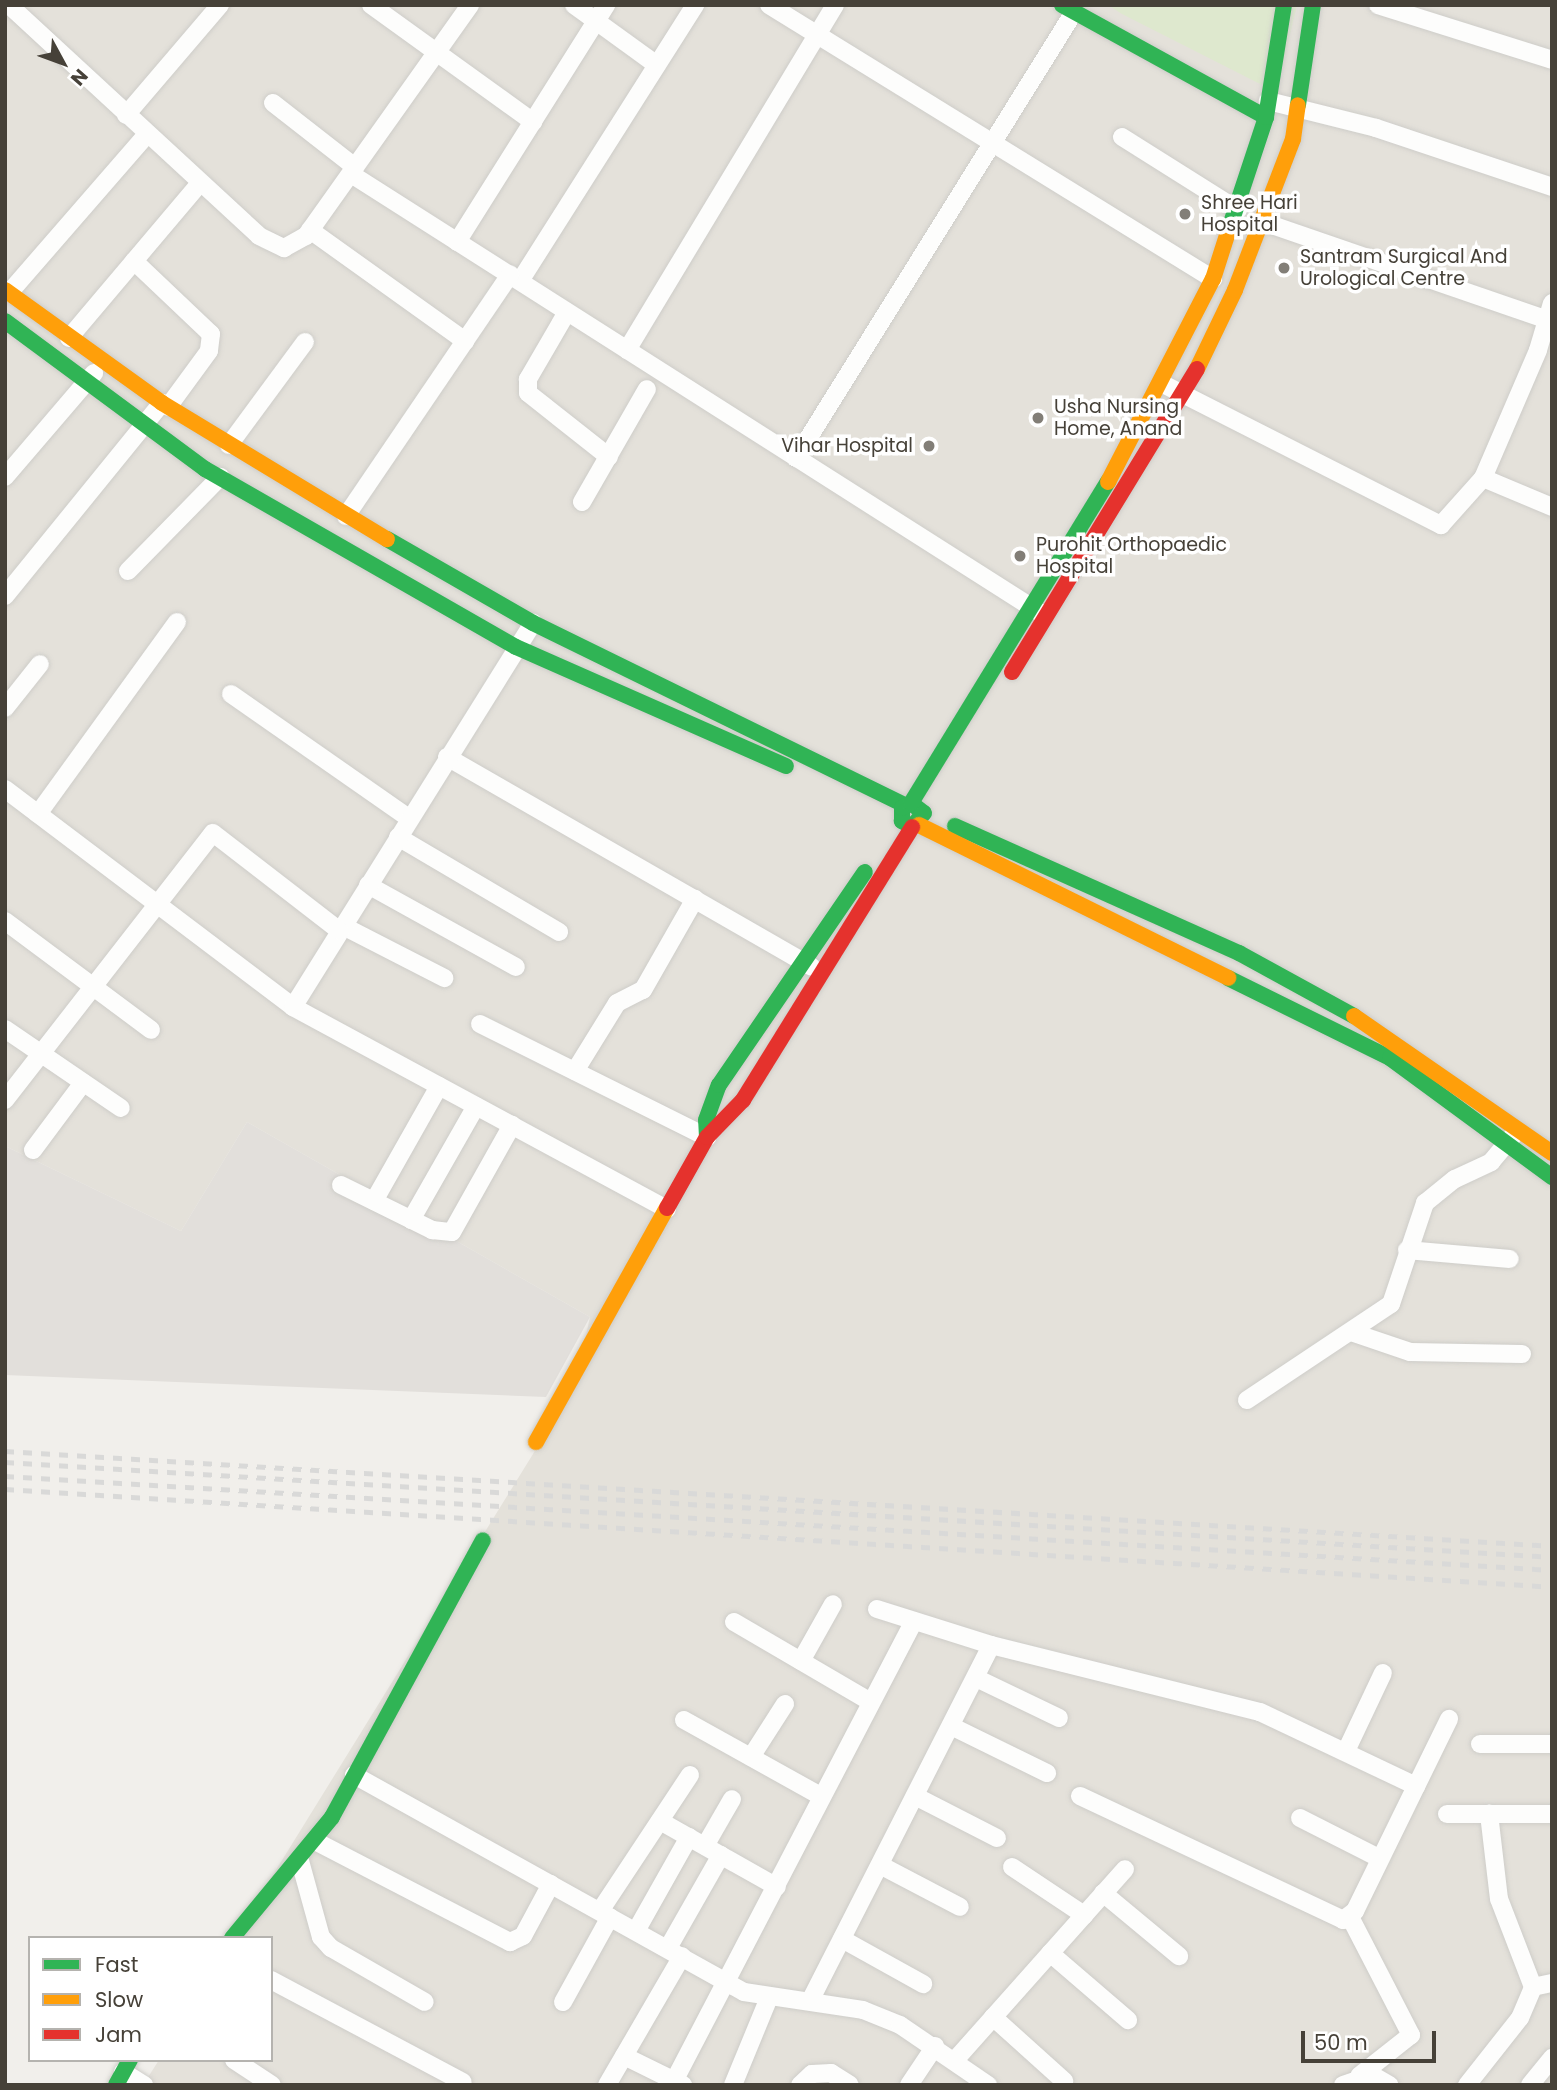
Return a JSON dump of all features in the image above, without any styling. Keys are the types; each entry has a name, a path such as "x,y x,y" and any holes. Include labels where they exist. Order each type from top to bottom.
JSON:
{"street":[{"path":"9,5 200,183 274,246 295,244 310,230 470,5"},
{"path":"126,115 220,5"},
{"path":"371,5 533,122"},
{"path":"574,5 657,65"},
{"path":"457,242 606,5"},
{"path":"345,516 465,341 515,278 695,5"},
{"path":"769,5 1213,279"},
{"path":"627,350 835,5"},
{"path":"536,1441 707,1137 743,1100 1163,384 1213,279 1238,210 1267,109 1284,5"},
{"path":"707,1137 706,1120 719,1085 801,959 912,815 1048,618 1184,395 1263,222 1299,110 1314,5"},
{"path":"1378,5 1552,60"},
{"path":"796,458 993,144 1068,8 1267,109 1299,110 1376,128 1552,187"},
{"path":"272,103 353,171 457,242 1048,618"},
{"path":"147,134 7,291 69,338 165,405 229,445 345,516 533,623 1390,1058 1513,1135 1552,1153"},
{"path":"1122,136 1238,210"},
{"path":"69,338 200,183"},
{"path":"1163,384 1429,524 1448,521 1483,478 1545,353 1549,311 1263,222"},
{"path":"310,230 465,341"},
{"path":"5,596 209,351 211,334 134,261"},
{"path":"567,312 526,386 535,399 609,457"},
{"path":"5,321 143,427 220,477 516,647 1238,953 1378,1029 1513,1135 1552,1177"},
{"path":"229,445 305,342"},
{"path":"5,477 104,362"},
{"path":"582,502 647,389"},
{"path":"128,571 220,477"},
{"path":"1483,478 1552,508"},
{"path":"38,814 177,622"},
{"path":"293,1007 533,623"},
{"path":"5,708 40,664"},
{"path":"231,694 409,818"},
{"path":"447,757 820,972"},
{"path":"5,789 293,1007 667,1209"},
{"path":"5,1100 213,833 342,928 444,978"},
{"path":"398,837 559,932"},
{"path":"369,885 516,968"},
{"path":"575,1071 617,1003 643,990 695,899"},
{"path":"5,920 95,984 151,1030"},
{"path":"480,1024 707,1137"},
{"path":"5,1029 121,1108"},
{"path":"33,1150 83,1083"},
{"path":"374,1201 439,1086"},
{"path":"411,1220 476,1106"},
{"path":"341,1185 443,1235 452,1232 512,1125"},
{"path":"1247,1400 1391,1304 1399,1291 1407,1250 1425,1203 1455,1179 1491,1162 1513,1135"},
{"path":"1407,1250 1510,1259"},
{"path":"1351,1332 1410,1352 1522,1354"},
{"path":"234,1936 315,1841 354,1776 483,1540"},
{"path":"801,1661 833,1604"},
{"path":"877,1609 991,1645 1224,1701 1347,1749 1416,1786"},
{"path":"624,2056 676,2083 723,1980 806,1835 820,1795 914,1621"},
{"path":"734,1622 869,1702"},
{"path":"810,2001 991,1645"},
{"path":"1347,1749 1382,1673"},
{"path":"976,1678 1059,1718"},
{"path":"751,1757 785,1704"},
{"path":"1350,1917 1449,1719"},
{"path":"684,1720 820,1795"},
{"path":"951,1726 1047,1773"},
{"path":"1480,1744 1552,1744"},
{"path":"563,2002 605,1914 690,1775"},
{"path":"354,1776 723,1980 768,2000 810,2001 863,2010 935,2046 988,2085"},
{"path":"915,1796 997,1838"},
{"path":"1080,1796 1336,1919 1350,1917"},
{"path":"636,1931 697,1842 732,1798"},
{"path":"1447,1814 1552,1814"},
{"path":"1467,2085 1520,2018 1534,1987 1499,1899 1489,1814"},
{"path":"1300,1818 1379,1858"},
{"path":"660,1821 777,1887"},
{"path":"315,1841 510,1942 523,1936 551,1884"},
{"path":"607,2085 624,2056 721,1855"},
{"path":"300,1861 316,1920 331,1948 425,2002"},
{"path":"880,1865 960,1907"},
{"path":"1012,1867 1084,1915"},
{"path":"956,2059 1125,1869"},
{"path":"1103,1894 1179,1955"},
{"path":"1350,1917 1411,2035 1351,2080"},
{"path":"842,1939 923,1984"},
{"path":"1050,1953 1128,2020"},
{"path":"273,1981 463,2082"},
{"path":"1534,1987 1552,1983"},
{"path":"733,2085 768,2000"},
{"path":"993,2017 1064,2081"},
{"path":"909,2085 935,2046"},
{"path":"1530,2085 1552,2059"},
{"path":"237,2062 272,2085"},
{"path":"123,2072 144,2085"},
{"path":"800,2085 812,2074 831,2073 850,2085"},
{"path":"1351,2080 1372,2075 1389,2085"}],"shaded area":[{"path":"5,5 1552,5 1552,2085 143,2085 158,2062 273,2062 273,1936 235,1936 575,1386 590,1317 247,1122 181,1231 5,1146"},
{"path":"247,1122 590,1317 546,1397 5,1375 5,1146 181,1231"}],"green space":[{"path":"1108,5 1297,5 1276,92 1122,14"}],"railway":[{"path":"5,1451 1552,1546"},
{"path":"5,1462 1552,1557"},
{"path":"5,1476 1552,1570"},
{"path":"5,1489 1552,1587"}],"traffic: fast":[{"path":"1062,5 1266,117"},
{"path":"1229,229 1266,117 1284,5"},
{"path":"1298,105 1313,5"},
{"path":"5,321 205,469 516,647 786,766"},
{"path":"911,803 924,813 912,827 902,821 902,808 911,803 1108,482"},
{"path":"387,539 533,623 905,805"},
{"path":"955,826 1239,953 1354,1016"},
{"path":"707,1137 706,1120 719,1085 865,872"},
{"path":"1228,978 1390,1058 1552,1177"},
{"path":"234,1936 332,1817 483,1540"},
{"path":"116,2085 129,2062"}],"traffic: slow":[{"path":"1197,369 1235,290 1293,139 1298,105"},
{"path":"1108,482 1213,279 1229,229"},
{"path":"5,290 162,403 387,539"},
{"path":"919,825 1228,978"},
{"path":"1354,1016 1552,1153"},
{"path":"536,1442 667,1208"}],"traffic: jam":[{"path":"1012,672 1197,369"},
{"path":"667,1208 707,1137 743,1100 912,827"}],"place":[{"name":"Shree Hari Hospital","path":"1185,214"},
{"name":"Santram Surgical And Urological Centre","path":"1284,268"},
{"name":"Usha Nursing Home, Anand","path":"1038,418"},
{"name":"Vihar Hospital","path":"929,446"},
{"name":"Purohit Orthopaedic Hospital","path":"1020,556"}]}
